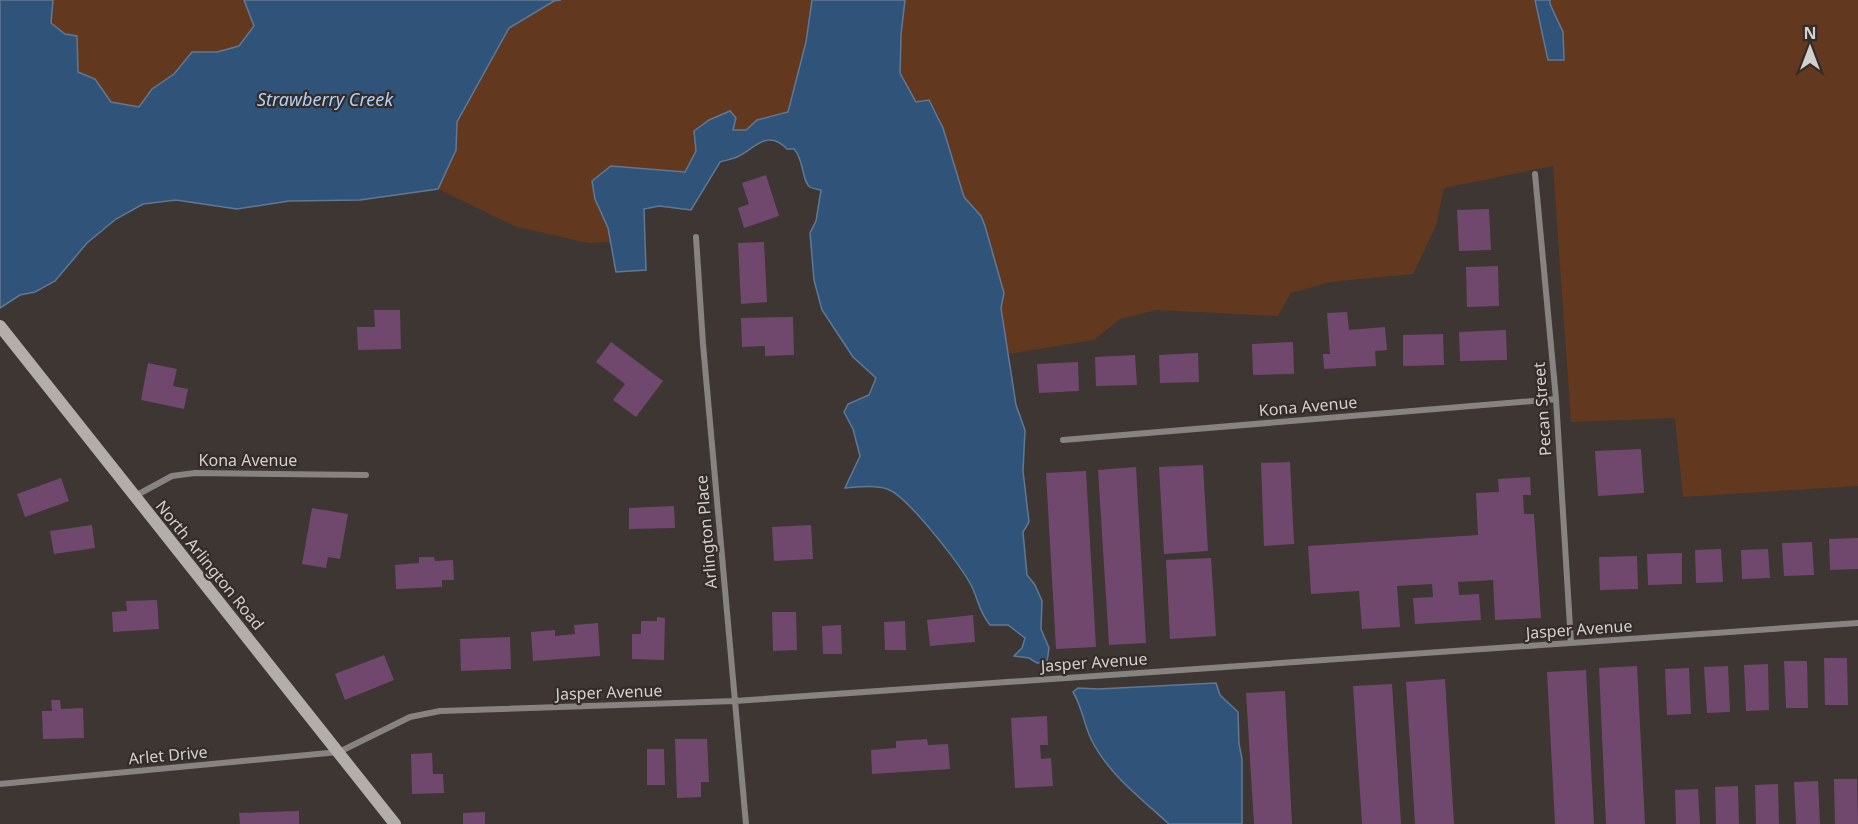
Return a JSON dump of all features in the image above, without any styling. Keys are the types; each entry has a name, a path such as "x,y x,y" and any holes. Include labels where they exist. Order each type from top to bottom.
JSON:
{"main road":[{"name":"North Arlington Road","path":"0,326 395,824"}],"street":[{"name":"Pecan Street","path":"1535,174 1556,399 1571,643"},
{"name":"Arlington Place","path":"696,237 703,345 746,824"},
{"name":"Kona Avenue","path":"1063,440 1556,399"},
{"name":"Kona Avenue","path":"134,496 172,476 195,473 366,475"},
{"name":"Jasper Avenue","path":"339,752 410,717 440,711 735,701 1858,623"},
{"name":"Arlet Drive","path":"0,784 339,752"}],"shaded area":[{"path":"13,0 410,0 173,165 0,43"},
{"path":"468,0 812,0 806,42 788,112 757,120 746,130 694,131 696,151 685,172 611,166 595,199 605,217 611,242 588,243 517,227 438,189 360,200 289,201 237,209"},
{"path":"905,0 1535,0 1549,60 1564,59 1563,32 1550,0 1858,0 1858,486 1683,497 1675,418 1571,422 1553,166 1444,188 1436,226 1413,274 1330,282 1291,293 1278,316 1156,310 1120,319 1094,340 1008,354 1001,308 1004,293 981,216 964,198 935,109 923,102 916,102 900,73"}],"water":[{"name":"Strawberry Creek","path":"0,0 53,0 51,23 65,34 77,36 78,72 95,79 111,102 139,107 152,89 174,74 192,52 217,52 239,46 254,26 244,0 561,0 554,1 509,28 457,122 456,150 438,189 360,200 289,201 237,209 176,200 143,204 116,219 87,243 55,281 35,292 20,295 0,308"},
{"path":"812,0 905,0 900,73 916,102 929,100 943,128 964,197 981,216 985,226 1004,293 1001,308 1016,405 1025,430 1023,471 1029,522 1023,532 1027,575 1035,585 1042,601 1041,629 1049,648 1047,662 1037,663 1029,658 1014,656 1022,648 1025,638 1008,625 990,625 970,583 955,561 919,516 896,494 877,487 845,488 860,456 853,429 844,412 848,404 869,395 876,378 853,357 822,310 814,280 810,233 816,221 821,190 811,188 807,184 800,158 794,149 787,149 774,140 768,140 737,157 720,162 691,210 659,206 644,209 646,270 616,272 608,228 595,199 592,181 611,166 685,172 696,151 694,131 709,120 730,111 736,118 733,130 746,130 757,120 788,112 806,42"},
{"path":"1535,0 1550,0 1563,32 1564,60 1548,60"},
{"path":"1216,683 1220,695 1238,712 1242,759 1242,824 1169,824 1116,775 1098,752 1073,692 1078,688"}],"building":[{"path":"766,175 779,216 744,228 738,208 749,204 742,183"},
{"path":"1489,209 1491,250 1459,251 1457,210"},
{"path":"764,242 767,302 741,304 738,243"},
{"path":"1498,266 1499,306 1467,307 1466,267"},
{"path":"374,310 400,310 401,349 358,350 357,327 375,327"},
{"path":"1347,312 1349,330 1385,327 1387,350 1375,351 1376,366 1324,369 1323,354 1330,354 1327,313"},
{"path":"793,317 794,355 765,356 765,346 742,347 741,318"},
{"path":"1506,330 1507,360 1460,361 1459,332"},
{"path":"1443,334 1444,365 1403,366 1403,335"},
{"path":"611,342 663,381 636,417 613,400 625,384 596,362"},
{"path":"1293,342 1294,374 1253,375 1252,344"},
{"path":"1198,353 1199,382 1160,383 1159,355"},
{"path":"1135,355 1137,385 1096,386 1095,357"},
{"path":"1078,362 1079,391 1039,393 1037,364"},
{"path":"148,363 177,369 173,386 188,389 184,409 141,400"},
{"path":"1641,449 1644,493 1598,496 1595,451"},
{"path":"1290,462 1294,544 1264,546 1261,463"},
{"path":"1203,465 1208,551 1164,554 1159,467"},
{"path":"1136,467 1146,643 1109,645 1098,470"},
{"path":"1086,471 1096,647 1056,649 1046,473"},
{"path":"1530,477 1531,495 1523,495 1524,514 1534,514 1541,618 1495,620 1493,580 1458,582 1459,595 1479,594 1481,620 1415,624 1413,598 1433,597 1432,584 1397,586 1400,627 1362,629 1359,591 1311,594 1308,546 1478,535 1476,493 1499,492 1498,479"},
{"path":"61,478 69,501 25,517 17,494"},
{"path":"674,506 675,528 629,529 629,508"},
{"path":"312,508 348,514 340,559 328,557 326,568 302,564"},
{"path":"92,525 95,548 54,554 50,531"},
{"path":"811,525 813,559 774,561 772,527"},
{"path":"1858,538 1858,569 1830,570 1829,539"},
{"path":"1812,542 1814,575 1784,576 1782,543"},
{"path":"1721,549 1723,582 1696,583 1695,550"},
{"path":"1768,549 1770,578 1742,579 1741,550"},
{"path":"1682,553 1682,584 1648,585 1647,554"},
{"path":"1637,556 1638,589 1600,590 1599,557"},
{"path":"419,557 434,557 435,561 453,560 454,580 442,580 442,587 396,589 395,565 419,563"},
{"path":"1211,558 1216,636 1170,639 1166,560"},
{"path":"157,600 159,629 113,632 112,612 127,611 126,601"},
{"path":"772,612 796,612 797,650 773,651"},
{"path":"973,615 975,642 930,646 927,620"},
{"path":"657,617 665,618 664,660 632,659 632,634 641,634 641,621 657,621"},
{"path":"905,621 906,650 885,650 884,622"},
{"path":"598,623 600,656 533,661 531,632 555,630 555,636 575,634 574,625"},
{"path":"841,625 842,654 823,654 822,626"},
{"path":"510,637 511,669 461,671 460,639"},
{"path":"384,655 394,680 345,700 335,674"},
{"path":"1824,658 1847,658 1848,705 1825,705"},
{"path":"1784,661 1807,661 1808,708 1786,708"},
{"path":"1768,664 1769,710 1746,711 1744,665"},
{"path":"1637,666 1645,824 1606,824 1599,668"},
{"path":"1728,666 1730,712 1707,713 1704,667"},
{"path":"1689,668 1691,714 1667,715 1665,669"},
{"path":"1586,670 1594,824 1555,824 1547,672"},
{"path":"1445,679 1454,824 1415,824 1406,682"},
{"path":"1392,684 1401,824 1362,824 1353,686"},
{"path":"1285,691 1292,824 1254,824 1246,693"},
{"path":"51,700 60,700 61,709 83,708 84,738 43,739 42,711 52,711"},
{"path":"1047,716 1048,745 1040,745 1041,759 1051,758 1053,786 1015,788 1011,718"},
{"path":"675,739 707,739 709,782 701,782 701,797 677,798"},
{"path":"927,739 928,745 948,744 950,769 872,774 871,750 896,748 896,741"},
{"path":"647,749 664,749 665,785 647,785"},
{"path":"432,753 433,774 443,774 444,793 412,794 411,754"},
{"path":"1834,779 1857,779 1858,824 1835,824"},
{"path":"1818,781 1820,824 1796,824 1794,782"},
{"path":"1778,784 1779,824 1756,824 1755,785"},
{"path":"1738,786 1739,824 1716,824 1715,787"},
{"path":"1698,789 1700,824 1676,824 1675,790"},
{"path":"299,811 299,824 240,824 239,813"},
{"path":"485,812 485,824 463,824 463,813"}]}
